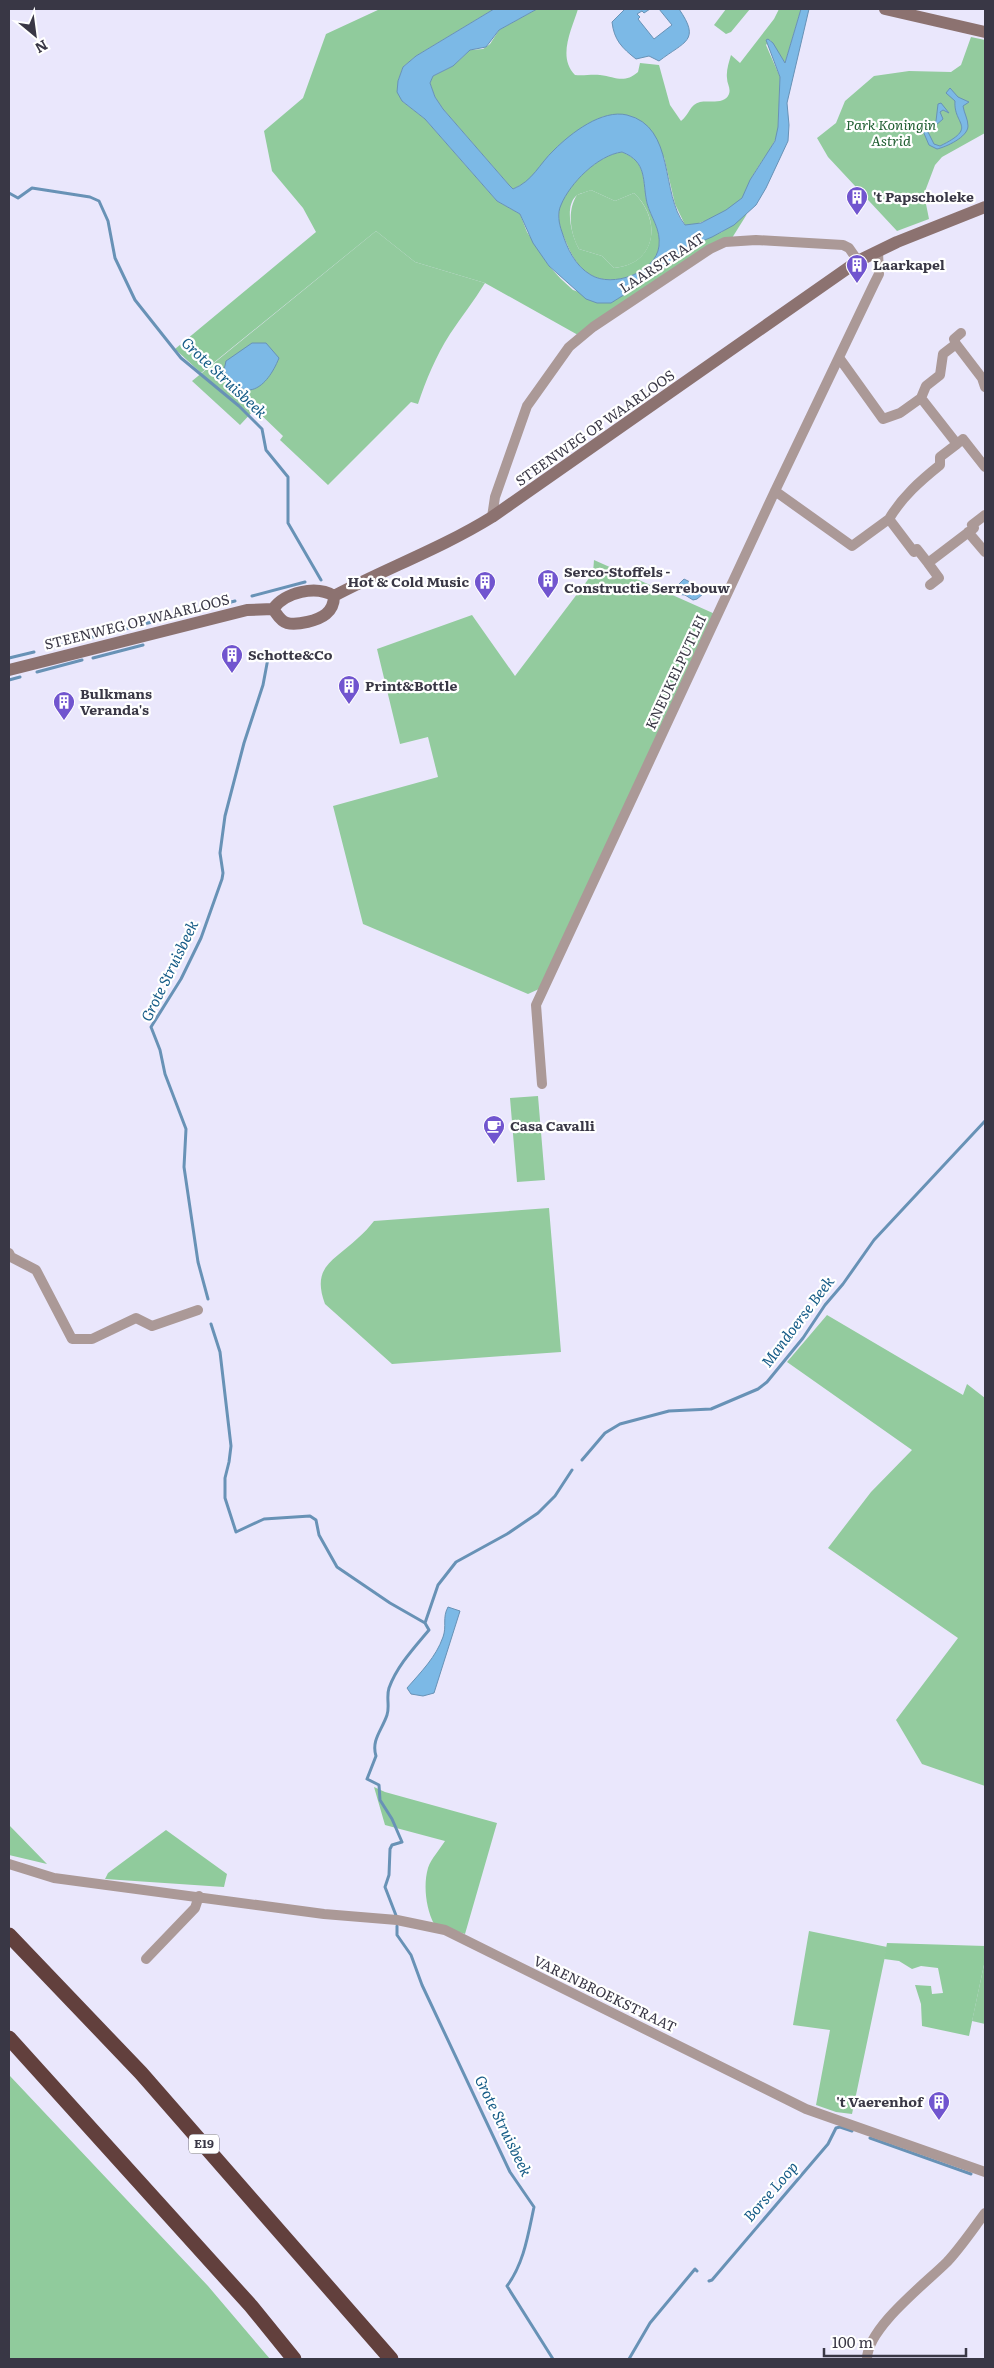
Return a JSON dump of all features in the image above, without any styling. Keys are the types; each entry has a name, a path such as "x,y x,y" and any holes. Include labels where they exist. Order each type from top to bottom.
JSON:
{"highway":[{"name":"E19","path":"9,1935 141,2073 392,2359"},
{"path":"9,2038 252,2306 294,2359"}],"street":[{"path":"885,9 985,32"},
{"path":"858,262 985,207"},
{"name":"LAARSTRAAT","path":"492,518 495,497 527,406 569,347 606,318 702,254 718,245 733,240 843,245 849,248 858,262"},
{"name":"KNEUKELPUTLEI","path":"542,1084 536,1005 775,491 840,359 879,274 878,252"},
{"name":"STEENWEG OP WAARLOOS","path":"9,670 247,610 273,609 281,620 288,623 300,623 326,614 332,608 334,596 364,579 439,547 492,518 858,262"},
{"path":"961,333 954,339 956,344 982,378 985,387"},
{"path":"840,359 883,419 900,412 921,398 926,386 940,375 943,354 956,344"},
{"path":"921,398 957,444"},
{"path":"775,491 852,546 889,519 900,501 940,465 940,457 963,439 985,468"},
{"path":"928,563 974,528 972,525 985,515"},
{"path":"889,519 914,552 917,549 939,578 930,585"},
{"path":"968,532 985,552"},
{"path":"273,609 279,600 314,590 328,592 334,596"},
{"path":"9,1253 11,1257 36,1270 72,1339 92,1339 136,1318 152,1326 198,1310"},
{"name":"VARENBROEKSTRAAT","path":"9,1864 54,1878 324,1914 397,1920 445,1930 806,2109 985,2172"},
{"path":"146,1959 195,1908 199,1896"},
{"path":"867,2359 870,2345 879,2332 912,2294 947,2262 985,2213"}],"green space":[{"path":"380,9 494,9 416,56 403,67 398,81 402,101 425,119 497,201 520,214 527,232 549,266 573,290 611,303 670,264 690,246 722,232 747,214 732,238 578,335 485,283 415,262 376,231 201,373 175,349 316,232 303,208 272,171 264,131 303,98 326,34"},
{"path":"537,9 578,9 566,51 570,68 575,75 600,75 624,79 638,72 640,63 659,65 670,105 681,121 697,103 720,101 727,97 730,90 727,72 731,55 740,63 774,19 779,9 801,9 785,63 770,40 766,45 780,77 778,133 754,173 743,197 733,206 716,216 699,223 685,225 675,204 664,157 604,116 560,144 530,180 513,189 443,109 435,97 430,83 433,76 453,66 470,50 483,49 490,44 499,30"},
{"path":"726,9 750,9 731,32 726,34 714,25"},
{"name":"Park Koningin Astrid","path":"971,37 985,40 985,133 942,157 935,165 924,194 929,219 897,231 828,157 817,138 836,123 845,101 874,76 909,71 951,72 961,65"},
{"path":"622,152 636,161 640,167 647,203 659,234 659,246 656,256 642,270 632,276 610,280 600,279 591,275 577,263 562,232 559,213 560,205 578,179 594,164 613,154","holes":["591,190 615,201 634,193 649,215 651,239 647,249 639,258 628,265 614,268 602,256 579,249 570,222 570,207 576,196"]},
{"path":"591,190 615,201 634,193 643,204 649,216 651,239 647,250 628,265 614,268 602,256 579,249 576,243 571,222 572,208 577,195"},
{"path":"376,231 415,262 485,283 440,351 418,404 411,402 328,485 280,440 283,436 255,409 240,425 192,381"},
{"path":"594,560 715,614 539,989 528,994 363,924 333,806 438,777 428,737 400,744 377,649 472,615 515,676 593,573"},
{"path":"538,1096 545,1180 517,1182 510,1098"},
{"path":"549,1208 561,1352 392,1364 325,1304 321,1291 321,1281 327,1265 374,1221"},
{"path":"827,1315 963,1395 967,1384 985,1398 985,1786 922,1764 896,1720 958,1638 828,1548 871,1492 912,1450 787,1362"},
{"path":"374,1787 385,1792 497,1823 465,1934 434,1924 427,1904 426,1875 428,1868 445,1841 385,1825"},
{"path":"9,1825 47,1864 9,1855"},
{"path":"166,1830 227,1874 224,1887 105,1879 108,1873"},
{"path":"809,1931 887,1947 852,2114 836,2112 816,2105 830,2030 793,2025"},
{"path":"887,1943 985,1946 985,1960 969,2036 922,2026 921,2004 915,1985 931,1986 932,1994 943,1993 938,1968 921,1966 912,1969 899,1961 884,1959"},
{"path":"985,1960 985,2024 972,2021"},
{"path":"10,2076 208,2286 270,2359 9,2359"}],"water":[{"path":"494,9 537,9 499,30 486,47 470,50 453,66 433,76 430,83 435,97 443,109 513,189 526,182 561,143 597,119 617,114 627,115 643,122 653,133 660,147 677,212 685,225 701,223 726,210 742,198 750,180 775,141 778,127 780,77 766,40 768,39 773,43 785,63 801,9 809,9 787,103 788,141 756,205 734,225 690,246 670,264 611,303 597,303 586,299 549,266 533,243 520,214 497,201 425,119 402,101 397,92 398,81 403,67 416,56","holes":["622,152 636,161 642,173 647,203 659,234 659,246 656,256 650,264 632,276 621,279 600,279 580,267 572,256 560,226 560,208 565,197 578,179 595,164 613,154"]},
{"path":"625,9 650,9 644,13 642,11 637,14 640,17 638,19 654,39 672,25 659,9 679,9 689,28 687,40 659,61 649,56 636,59 620,43 613,28 612,22"},
{"path":"950,88 958,97 969,102 963,106 968,126 961,138 937,149 929,145 923,131 936,121 938,104 941,103 949,113 943,110 940,112 943,119 928,132 934,144 940,146 952,140 961,130 955,109 955,101 946,93"},
{"path":"252,343 266,343 279,358 274,369 262,384 254,389 247,390 239,388 224,370 226,361"},
{"path":"684,579 700,587 703,594 693,600 685,595 676,594 676,587"},
{"path":"448,1607 460,1611 434,1693 423,1696 411,1694 407,1688 428,1664 440,1644 444,1633 445,1615"}],"waterway":[{"name":"Grote Struisbeek","path":"9,193 18,198 32,188 90,197 99,201 108,221 115,258 135,300 181,358 239,406 262,429 266,450 288,477 288,523 321,580"},
{"path":"252,596 305,582"},
{"path":"49,648 235,601"},
{"path":"93,658 143,645"},
{"path":"9,658 34,652"},
{"name":"Grote Struisbeek","path":"208,1299 198,1262 184,1167 186,1129 165,1074 160,1050 151,1027 181,979 201,938 222,879 220,853 225,816 244,743 263,685 269,653"},
{"path":"37,672 82,660"},
{"path":"9,680 20,677"},
{"name":"Mandoerse Beek","path":"582,1460 605,1433 620,1424 669,1411 711,1409 758,1389 767,1382 803,1338 825,1305 843,1284 874,1240 985,1121"},
{"name":"Grote Struisbeek","path":"211,1324 220,1352 231,1446 225,1478 225,1498 236,1532 264,1519 310,1516 316,1520 319,1535 337,1567 390,1603 425,1623 429,1630 412,1650 392,1680 388,1695 388,1712 376,1740 376,1756 367,1779 379,1785 380,1800 392,1819 402,1842 392,1845 390,1849 389,1875 385,1887 397,1918"},
{"name":"Mandoerse Beek","path":"425,1623 438,1585 456,1562 507,1534 538,1513 555,1496 572,1470"},
{"name":"Grote Struisbeek","path":"397,1926 397,1935 411,1955 422,1985 510,2172 534,2207 518,2268 507,2286 553,2359"},
{"name":"Borse Loop","path":"709,2281 712,2280 828,2144 836,2128 840,2127 852,2131"},
{"name":"Borse Loop","path":"870,2138 971,2174"},
{"name":"Borse Loop","path":"629,2359 650,2323 695,2269 697,2271"}],"place":[{"name":"'t Papscholeke","path":"857,216"},
{"name":"Laarkapel","path":"857,284"},
{"name":"Serco-Stoffels - Constructie Serrebouw","path":"548,599"},
{"name":"Hot & Cold Music","path":"485,601"},
{"name":"Schotte&Co","path":"232,674"},
{"name":"Print&Bottle","path":"349,705"},
{"name":"Bulkmans Veranda's","path":"64,721"},
{"name":"Casa Cavalli","path":"494,1145"},
{"name":"'t Vaerenhof","path":"939,2121"}]}
